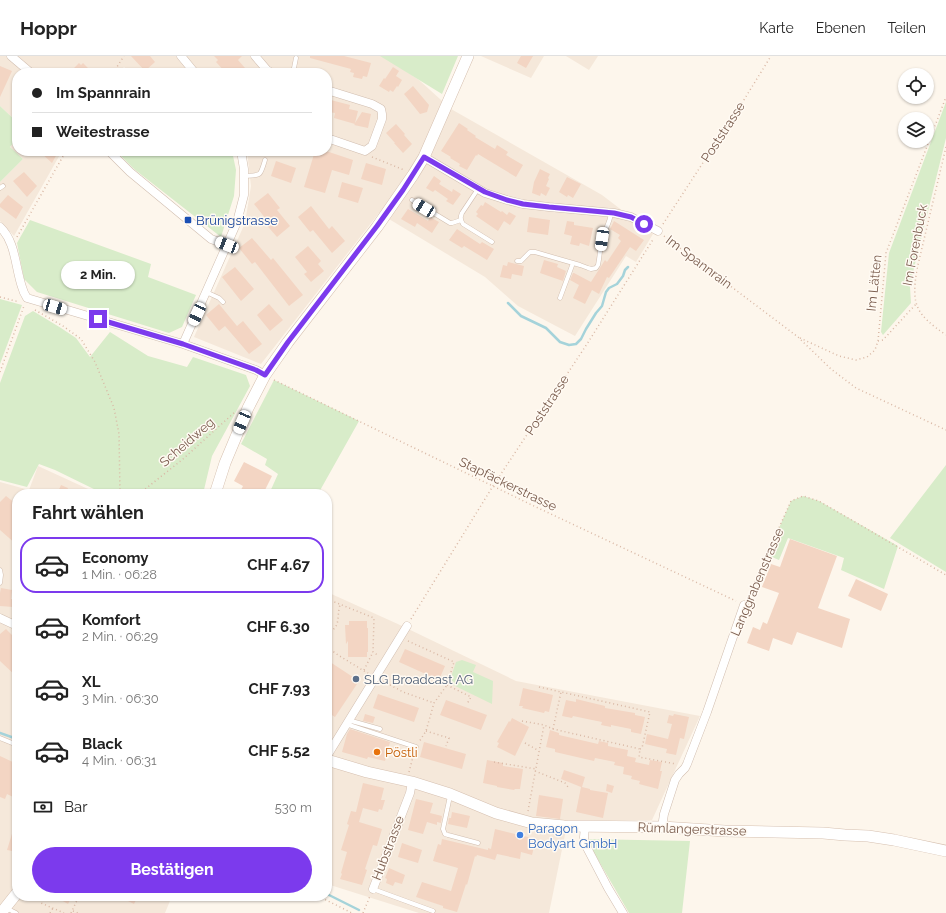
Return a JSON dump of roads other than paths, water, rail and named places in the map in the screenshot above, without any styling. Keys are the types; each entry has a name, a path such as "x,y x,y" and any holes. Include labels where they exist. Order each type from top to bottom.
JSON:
{"street":[{"path":"11,56 26,68"},
{"path":"181,56 191,68"},
{"path":"255,56 266,68"},
{"path":"216,489 248,408 265,375 288,342 377,226 413,175 424,157 468,56"},
{"path":"332,92 372,104 381,109 382,114 382,119 372,146 365,151 332,140"},
{"path":"114,156 130,172 211,239 227,245"},
{"path":"183,344 237,222 244,195 244,169 242,156"},
{"name":"Im Spannrain","path":"424,157 478,189 492,195 523,204 610,213 631,217 658,232"},
{"path":"0,227 4,231 12,246 22,288 27,298 183,344 256,370 265,375"},
{"name":"Langgrabenstrasse","path":"662,827 664,814 675,780 685,768 707,712 744,605"},
{"path":"0,618 12,624"},
{"path":"332,748 407,626"},
{"name":"Rümlangerstrasse","path":"332,762 367,772 410,779 496,813 532,824 585,827 662,827 725,831 823,833 868,836 946,851"},
{"name":"Hubstrasse","path":"373,889 410,793 410,779"},
{"path":"585,827 585,844 623,913"},
{"path":"4,910 12,900"}],"lane":[{"path":"294,68 296,58"},
{"path":"244,176 258,175 264,160"},
{"path":"478,189 462,213 461,220 463,224 492,242"},
{"path":"412,200 450,223 461,220"},
{"path":"517,261 521,261 530,252 535,252 592,269 596,268 598,265 602,239 610,222 610,213"},
{"path":"560,298 573,263"},
{"path":"206,292 219,298 223,302"},
{"path":"0,570 0,583"},
{"path":"347,722 380,729"},
{"path":"347,722 416,747"},
{"path":"0,738 12,743"},
{"path":"450,794 443,829 448,836 478,843"},
{"path":"373,889 433,911"},
{"path":"4,910 16,913"}],"waterway":[{"path":"508,303 521,316 546,328 560,342 569,345 576,344 581,339 596,313 602,306 606,292 609,288 617,284 628,267"},
{"path":"0,733 12,737"},
{"path":"332,896 359,910"}],"place":[{"name":"Brünigstrasse","path":"188,220"},
{"name":"SLG Broadcast AG","path":"356,679"},
{"name":"Pöstli","path":"377,752"},
{"name":"Paragon Bodyart GmbH","path":"520,835"}]}
